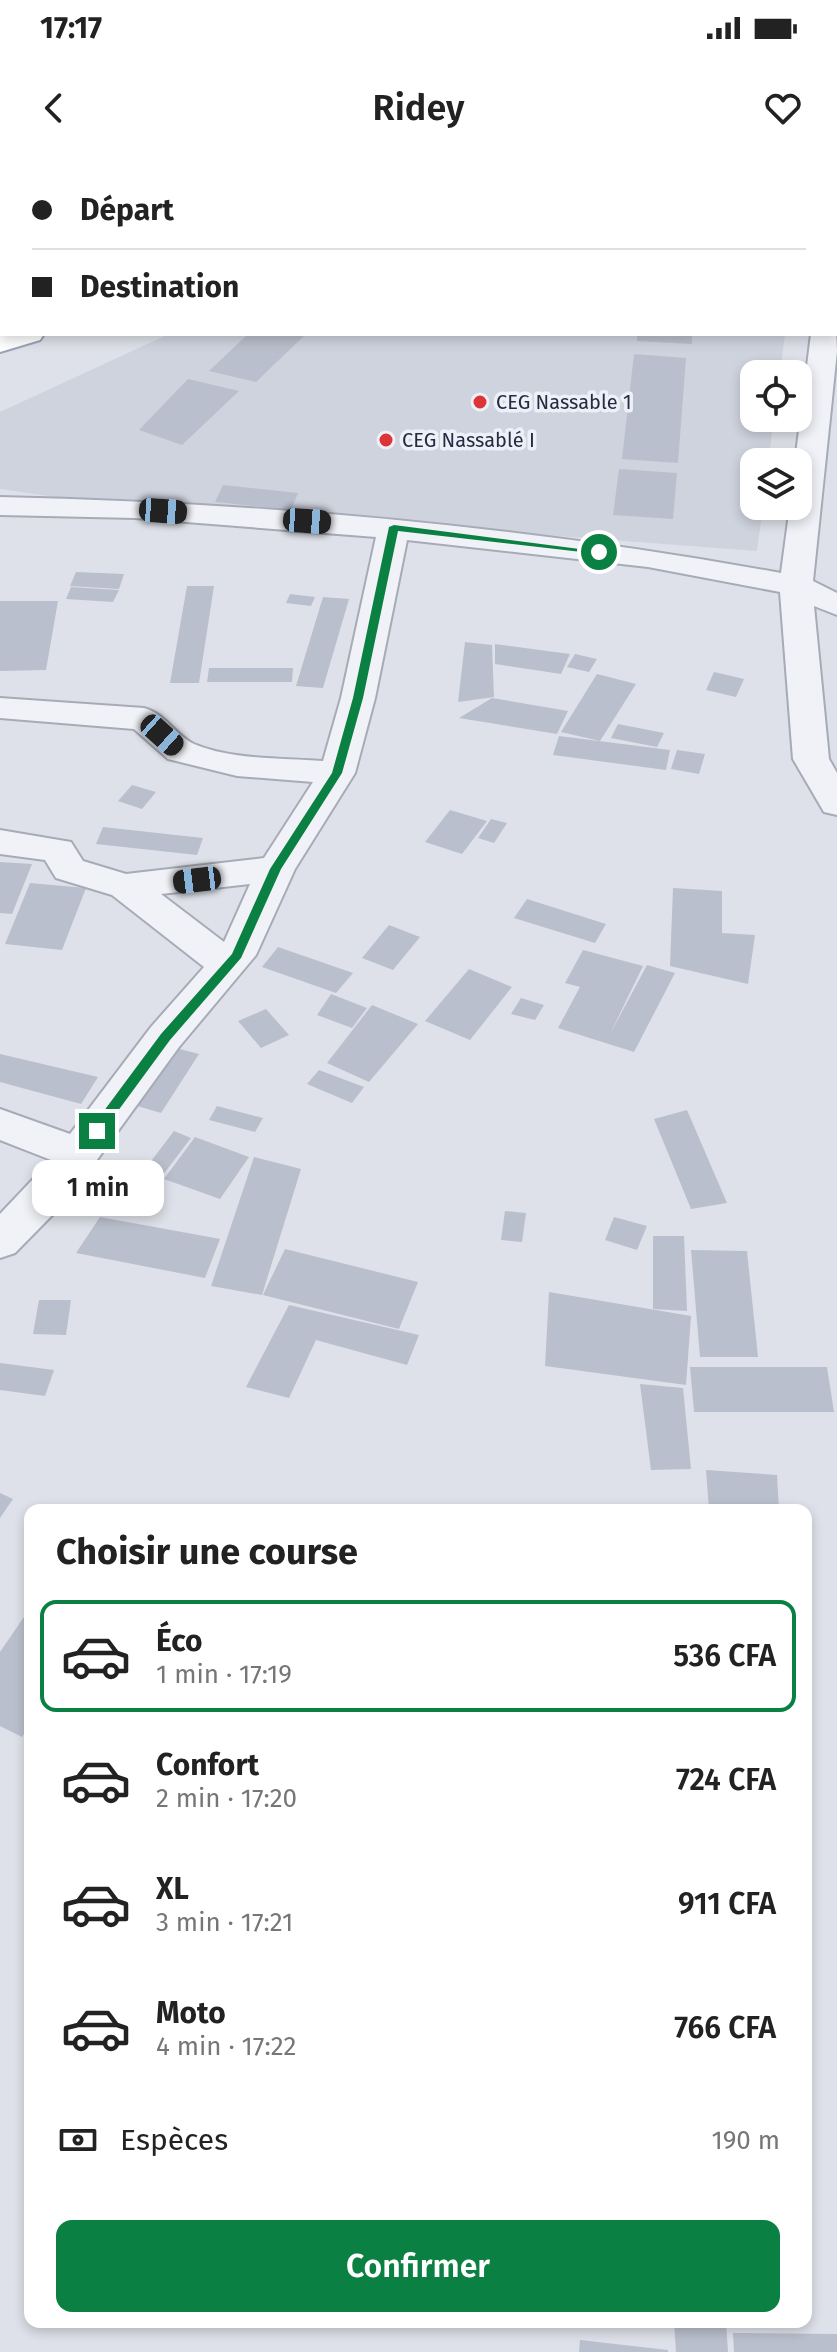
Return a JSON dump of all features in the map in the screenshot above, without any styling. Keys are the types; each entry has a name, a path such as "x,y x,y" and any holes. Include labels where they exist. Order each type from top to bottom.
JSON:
{"main road":[{"path":"0,344 24,336"}],"street":[{"path":"825,336 796,585 811,759 837,804"},
{"path":"0,506 135,509 394,527 648,558 796,585 837,605"},
{"path":"0,1241 55,1186 165,1037 237,955 276,869 337,773 358,698 394,527"},
{"path":"0,708 144,719 180,751 237,765 337,773"},
{"path":"0,842 58,850 69,869 125,886 228,965"},
{"path":"125,886 276,869"},
{"path":"0,1124 79,1154"}],"shaded area":[{"name":"CEG Nassablé I","path":"165,336 785,336 782,360 740,360 740,432 772,432 770,448 740,448 740,520 761,520 757,551 69,499 0,489 0,412"}],"building":[{"path":"246,336 304,336 256,382 209,371"},
{"path":"637,336 692,336 692,344 637,341"},
{"path":"634,354 686,358 678,463 622,459"},
{"path":"188,379 239,391 182,445 139,430"},
{"path":"619,469 677,473 673,519 613,515"},
{"path":"223,485 298,493 291,510 215,502"},
{"path":"76,572 124,574 119,589 70,586"},
{"path":"187,586 214,586 199,683 170,683"},
{"path":"71,587 119,590 113,602 66,599"},
{"path":"290,594 315,597 311,606 286,603"},
{"path":"323,597 349,599 323,688 296,686"},
{"path":"0,601 58,601 46,670 0,671"},
{"path":"465,642 492,645 494,697 458,702"},
{"path":"495,644 570,654 561,674 495,664"},
{"path":"575,654 597,659 589,672 567,667"},
{"path":"209,668 293,668 292,682 207,682"},
{"path":"714,672 744,679 736,697 706,690"},
{"path":"597,674 636,684 600,741 561,732"},
{"path":"492,698 568,711 557,734 459,718"},
{"path":"618,724 664,733 657,747 611,738"},
{"path":"559,736 670,750 666,770 553,755"},
{"path":"677,750 705,754 699,774 671,769"},
{"path":"132,785 156,792 142,809 118,801"},
{"path":"450,810 487,821 462,854 425,842"},
{"path":"491,819 507,823 494,843 478,838"},
{"path":"103,827 203,838 197,855 96,844"},
{"path":"0,862 32,864 12,914 0,913"},
{"path":"30,883 86,888 62,950 5,944"},
{"path":"673,888 722,891 722,933 755,935 748,984 670,966"},
{"path":"527,899 606,924 595,943 514,918"},
{"path":"389,925 420,937 393,970 362,958"},
{"path":"278,947 353,973 336,993 262,967"},
{"path":"583,950 643,966 610,1034 647,965 675,973 634,1052 558,1028 580,987 565,983"},
{"path":"469,969 512,987 470,1040 425,1021"},
{"path":"331,994 367,1008 352,1028 317,1015"},
{"path":"521,998 544,1005 535,1020 511,1014"},
{"path":"372,1005 418,1024 369,1082 327,1063"},
{"path":"266,1009 289,1035 261,1048 238,1021"},
{"path":"164,1045 199,1054 161,1113 127,1103"},
{"path":"0,1054 98,1077 81,1104 0,1082"},
{"path":"319,1070 364,1087 352,1103 307,1084"},
{"path":"217,1106 263,1118 255,1132 209,1120"},
{"path":"687,1110 727,1203 691,1209 654,1119"},
{"path":"174,1131 191,1138 159,1180 142,1173"},
{"path":"195,1137 249,1157 220,1199 164,1179"},
{"path":"254,1157 301,1169 262,1295 211,1286"},
{"path":"505,1211 526,1213 522,1242 501,1240"},
{"path":"100,1217 220,1239 205,1278 76,1253"},
{"path":"614,1217 647,1226 637,1250 605,1240"},
{"path":"653,1236 684,1236 687,1311 653,1309"},
{"path":"285,1249 418,1282 399,1329 263,1295"},
{"path":"691,1250 747,1251 758,1357 700,1357"},
{"path":"549,1292 691,1316 686,1385 545,1366"},
{"path":"39,1300 71,1300 66,1335 33,1334"},
{"path":"289,1305 419,1335 407,1365 316,1340 289,1398 246,1387"},
{"path":"0,1363 54,1370 45,1396 0,1390"},
{"path":"690,1367 827,1367 834,1412 694,1412"},
{"path":"640,1384 683,1388 691,1469 651,1470"},
{"path":"706,1470 777,1475 779,1504 709,1504"},
{"path":"0,1493 13,1499 0,1518"},
{"path":"24,1617 22,1737 0,1726 0,1652"},
{"path":"674,2328 726,2328 728,2352 676,2352"},
{"path":"733,2333 837,2334 837,2352 734,2352"},
{"path":"580,2340 668,2350 668,2352 579,2352"}],"place":[{"name":"CEG Nassable 1","path":"480,402"},
{"name":"CEG Nassablé I","path":"386,440"}],"route":[{"path":"97,1131 165,1037 237,955 276,869 337,773 358,698 394,527 599,552"}]}
